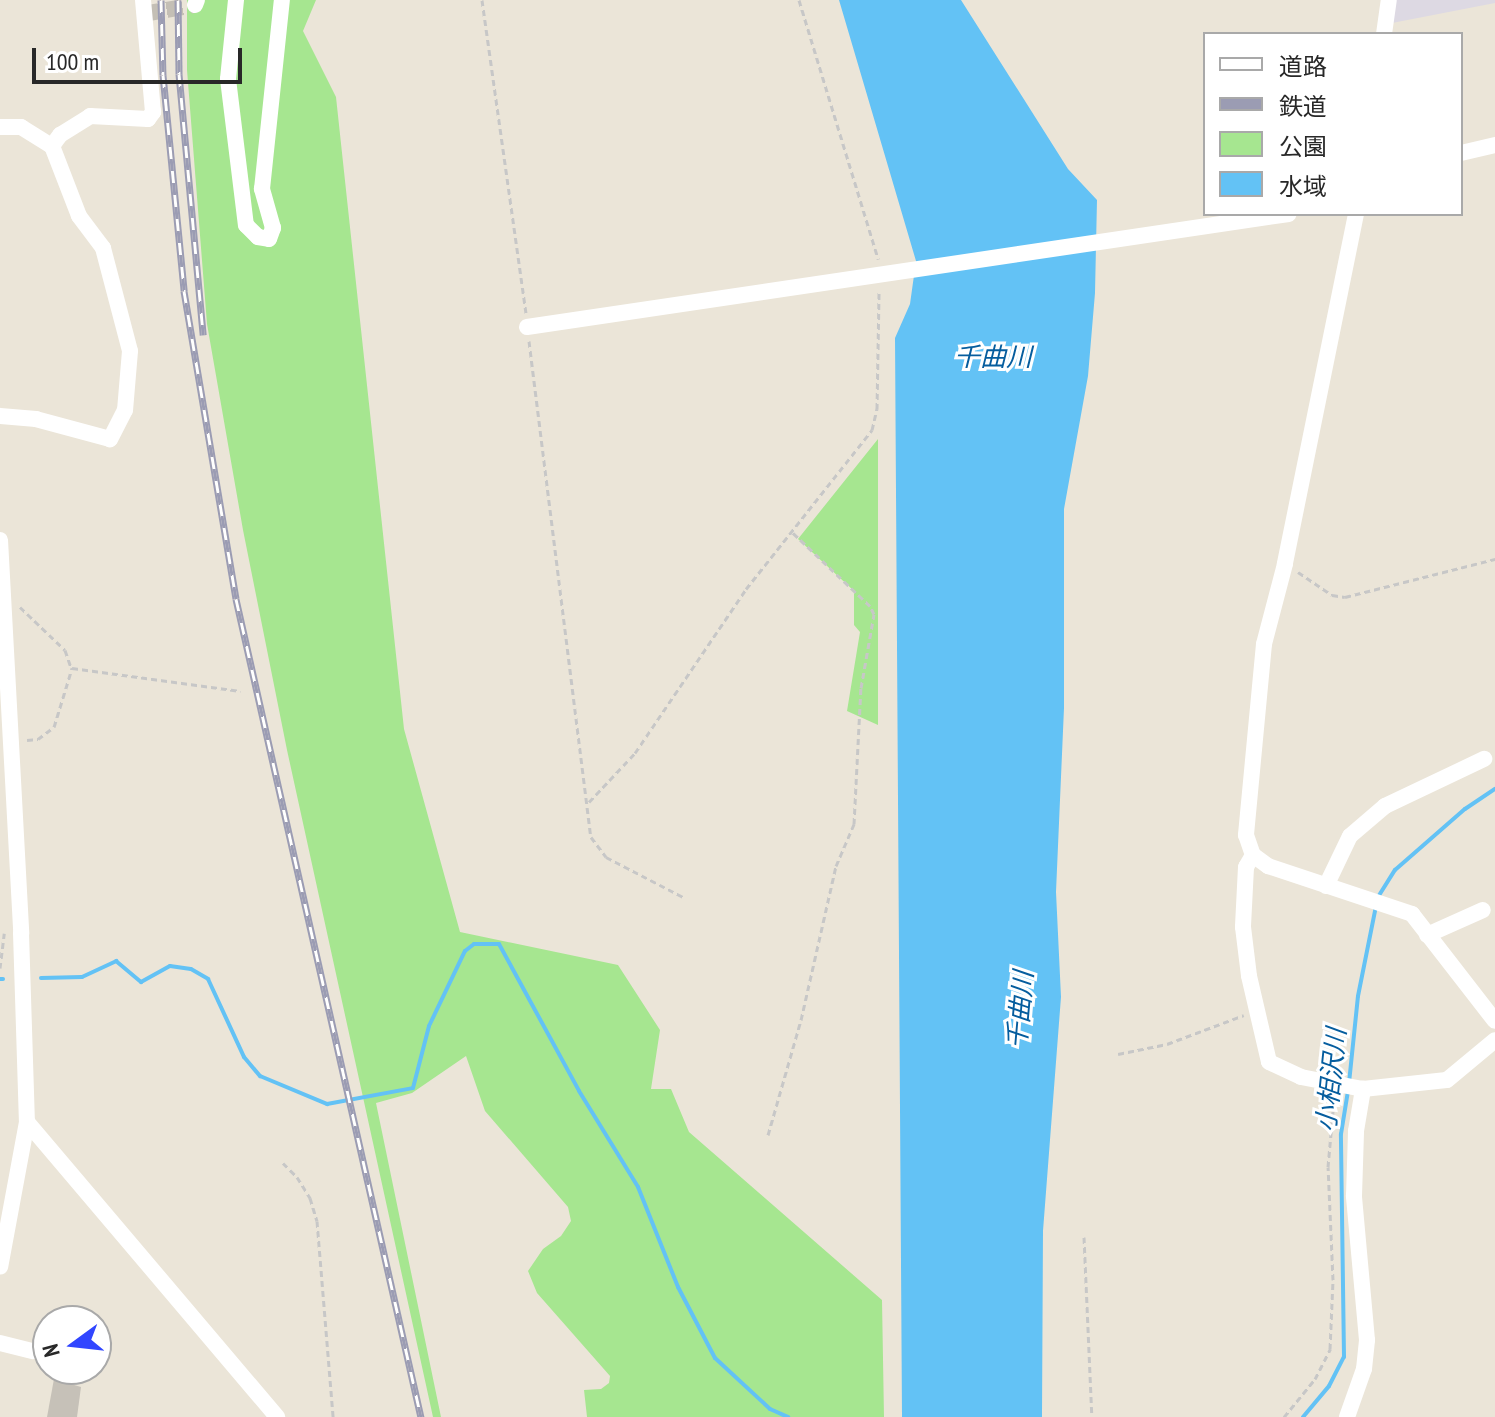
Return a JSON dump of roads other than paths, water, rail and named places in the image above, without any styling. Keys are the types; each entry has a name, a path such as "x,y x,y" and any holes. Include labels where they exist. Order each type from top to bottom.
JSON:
{"street":[{"path":"236,0 228,79 246,225 258,237 269,239 273,228 262,189 282,0"},
{"path":"1384,32 1389,0"},
{"path":"52,146 60,135 90,116 148,119 153,112 143,7"},
{"path":"0,127 21,127 52,146 79,216 103,248 130,351 125,410 110,439 36,419 0,416"},
{"path":"1463,153 1495,145"},
{"path":"527,327 1276,216"},
{"path":"1356,216 1285,564 1264,644 1246,835 1253,855 1279,871 1412,914 1495,1021"},
{"path":"0,540 6,744 27,1122 0,1267"},
{"path":"1326,886 1350,836 1385,806 1484,759"},
{"path":"1253,855 1246,867 1243,927 1269,1062 1301,1077 1361,1089 1447,1080 1495,1040"},
{"path":"1427,935 1483,910"},
{"path":"1347,1417 1364,1369 1367,1340 1354,1196 1361,1089"},
{"path":"27,1122 277,1417"},
{"path":"0,1343 32,1351"}],"water":[{"name":"千曲川","path":"839,0 961,0 1068,169 1097,200 1095,293 1088,376 1064,509 1064,708 1056,892 1061,997 1043,1231 1042,1417 902,1417 895,338 910,304 916,261"}],"waterway":[{"name":"小相沢川","path":"1378,897 1395,870 1465,809 1495,789"},
{"name":"小相沢川","path":"1349,1083 1358,996 1376,906"},
{"path":"41,978 82,977 116,961 141,982 170,966 191,969 208,979 244,1057 260,1076 327,1104 413,1088 429,1026 465,951 474,944 499,944 579,1091 638,1187 678,1287 715,1358 770,1409 788,1417"},
{"name":"小相沢川","path":"1303,1417 1329,1386 1344,1357 1341,1134 1348,1091"}],"tunnel":[{"path":"143,14 195,5"}],"railway":[{"path":"161,0 163,75 184,291 236,599 421,1417"},
{"path":"178,0 179,74 203,335"}]}
